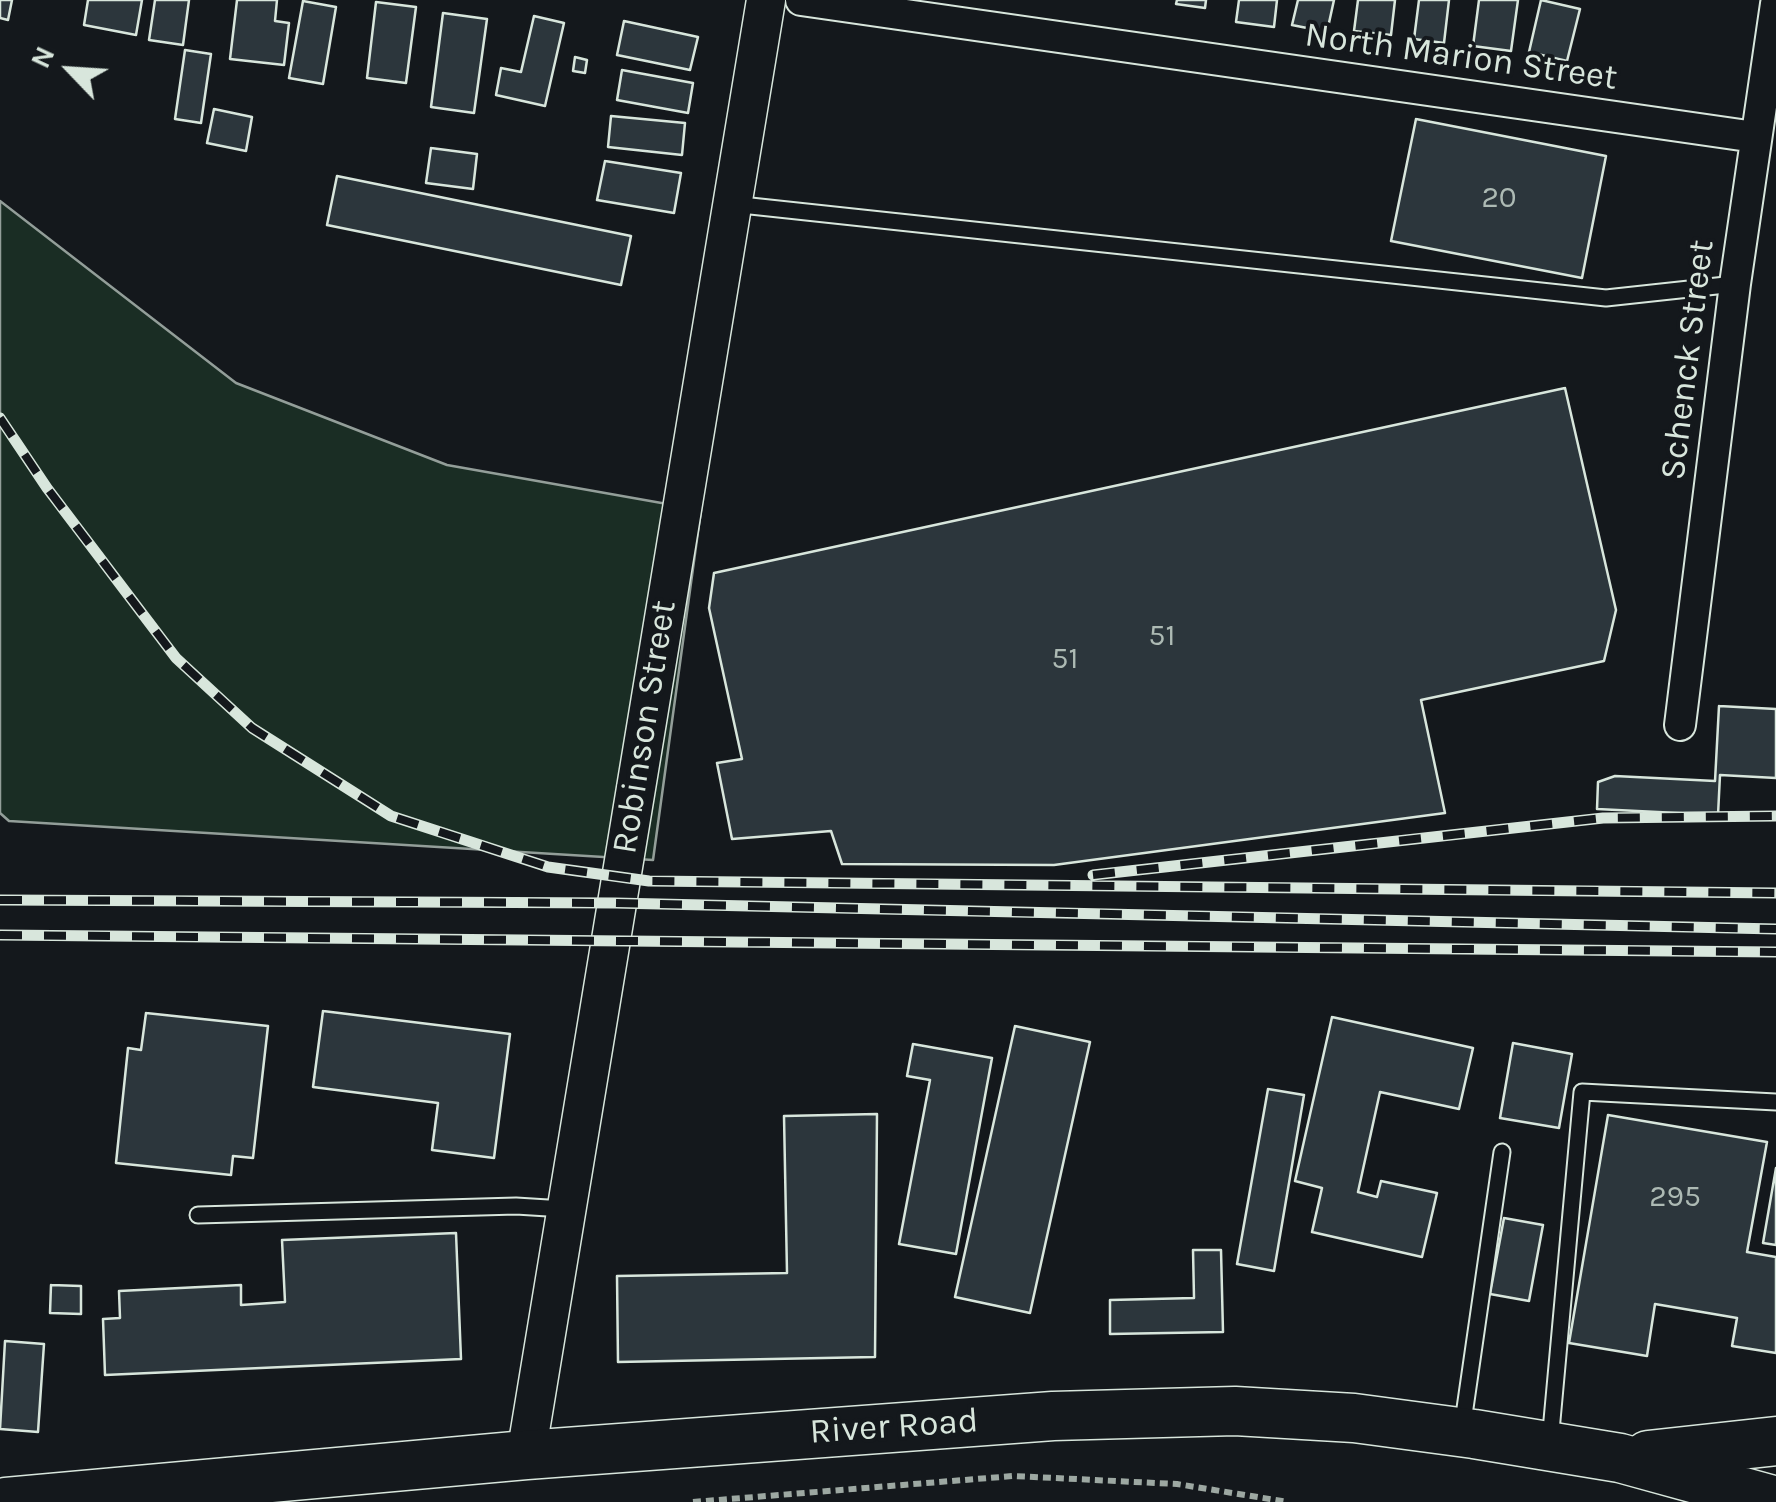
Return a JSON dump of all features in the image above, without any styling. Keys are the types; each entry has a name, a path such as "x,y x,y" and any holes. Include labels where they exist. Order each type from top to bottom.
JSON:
{"main road":[{"name":"River Road","path":"6,1502 526,1454 1089,1415 1235,1412 1354,1418 1462,1432 1620,1458 1776,1501"},
{"path":"1620,1458 1776,1442"}],"street":[{"name":"Robinson Street","path":"526,1454 766,0"},
{"name":"North Marion Street","path":"801,0 1754,137"},
{"name":"Schenck Street","path":"1680,726 1754,137 1776,4"}],"lane":[{"path":"732,204 1606,298 1735,284"},
{"path":"1549,1447 1582,1092 1776,1102"},
{"path":"1462,1432 1502,1152"},
{"path":"198,1215 564,1208"}],"path":[{"path":"694,1502 1013,1476 1177,1484 1288,1502"}],"green space":[{"path":"0,201 236,383 447,465 701,510 653,860 9,821 0,813"}],"building":[{"path":"0,0 12,0 8,20 0,18"},
{"path":"88,0 142,0 136,35 84,25"},
{"path":"155,0 189,0 183,45 149,40"},
{"path":"237,0 277,0 275,21 289,23 284,65 230,59"},
{"path":"1177,0 1206,0 1205,8 1176,4"},
{"path":"1239,0 1277,0 1274,27 1236,22"},
{"path":"1298,0 1334,0 1327,32 1292,25"},
{"path":"1358,0 1395,0 1391,35 1354,31"},
{"path":"1419,0 1449,0 1444,43 1414,39"},
{"path":"1479,0 1518,0 1511,51 1473,46"},
{"path":"1541,0 1580,9 1567,61 1529,52"},
{"path":"303,1 336,7 323,84 289,78"},
{"path":"376,2 416,7 406,83 367,78"},
{"path":"443,13 487,19 474,113 431,107"},
{"path":"534,16 564,23 545,106 496,95 501,68 521,72"},
{"path":"624,21 698,37 690,70 617,55"},
{"path":"185,50 211,54 201,123 175,119"},
{"path":"575,57 587,60 585,73 573,71"},
{"path":"622,70 693,83 688,113 617,100"},
{"path":"214,109 252,117 246,151 207,143"},
{"path":"611,116 685,123 682,155 608,147"},
{"path":"1416,119 1606,156 1582,278 1391,241"},
{"path":"431,148 477,154 473,189 426,183"},
{"path":"605,161 681,173 674,213 597,200"},
{"path":"337,176 631,236 621,285 327,225"},
{"path":"1565,388 1616,610 1604,661 1421,700 1445,813 1054,865 842,864 831,831 732,839 717,763 742,759 709,608 714,573"},
{"path":"1719,706 1776,709 1776,778 1720,775 1718,815 1597,809 1598,782 1615,776 1715,781"},
{"path":"323,1011 510,1034 494,1158 432,1150 438,1103 313,1087"},
{"path":"146,1013 268,1026 253,1158 233,1156 231,1175 116,1163 128,1048 141,1050"},
{"path":"1332,1017 1473,1048 1459,1109 1380,1092 1358,1192 1377,1197 1381,1181 1437,1193 1422,1257 1312,1232 1322,1188 1295,1181"},
{"path":"1015,1026 1090,1042 1030,1313 955,1297"},
{"path":"1513,1043 1572,1054 1559,1128 1500,1118"},
{"path":"913,1044 992,1058 956,1254 899,1244 930,1080 907,1076"},
{"path":"1268,1089 1304,1095 1274,1271 1237,1264"},
{"path":"877,1114 875,1357 618,1362 617,1276 787,1273 784,1116"},
{"path":"1608,1115 1767,1142 1747,1252 1776,1257 1776,1353 1732,1346 1737,1318 1655,1304 1647,1356 1569,1343"},
{"path":"1776,1168 1776,1245 1763,1243"},
{"path":"1504,1218 1543,1225 1529,1301 1490,1294"},
{"path":"456,1233 461,1359 105,1375 103,1319 120,1318 119,1291 241,1285 241,1305 285,1302 282,1240"},
{"path":"1193,1250 1221,1250 1223,1332 1110,1334 1110,1300 1194,1298"},
{"path":"51,1285 81,1286 81,1314 50,1313"},
{"path":"5,1341 44,1344 38,1432 0,1429"}],"railway":[{"path":"0,418 47,488 176,658 252,728 391,816 548,867 649,881 1776,893"},
{"path":"1093,875 1603,818 1776,816"},
{"path":"0,900 615,903 1776,929"},
{"path":"0,935 1776,952"}]}
